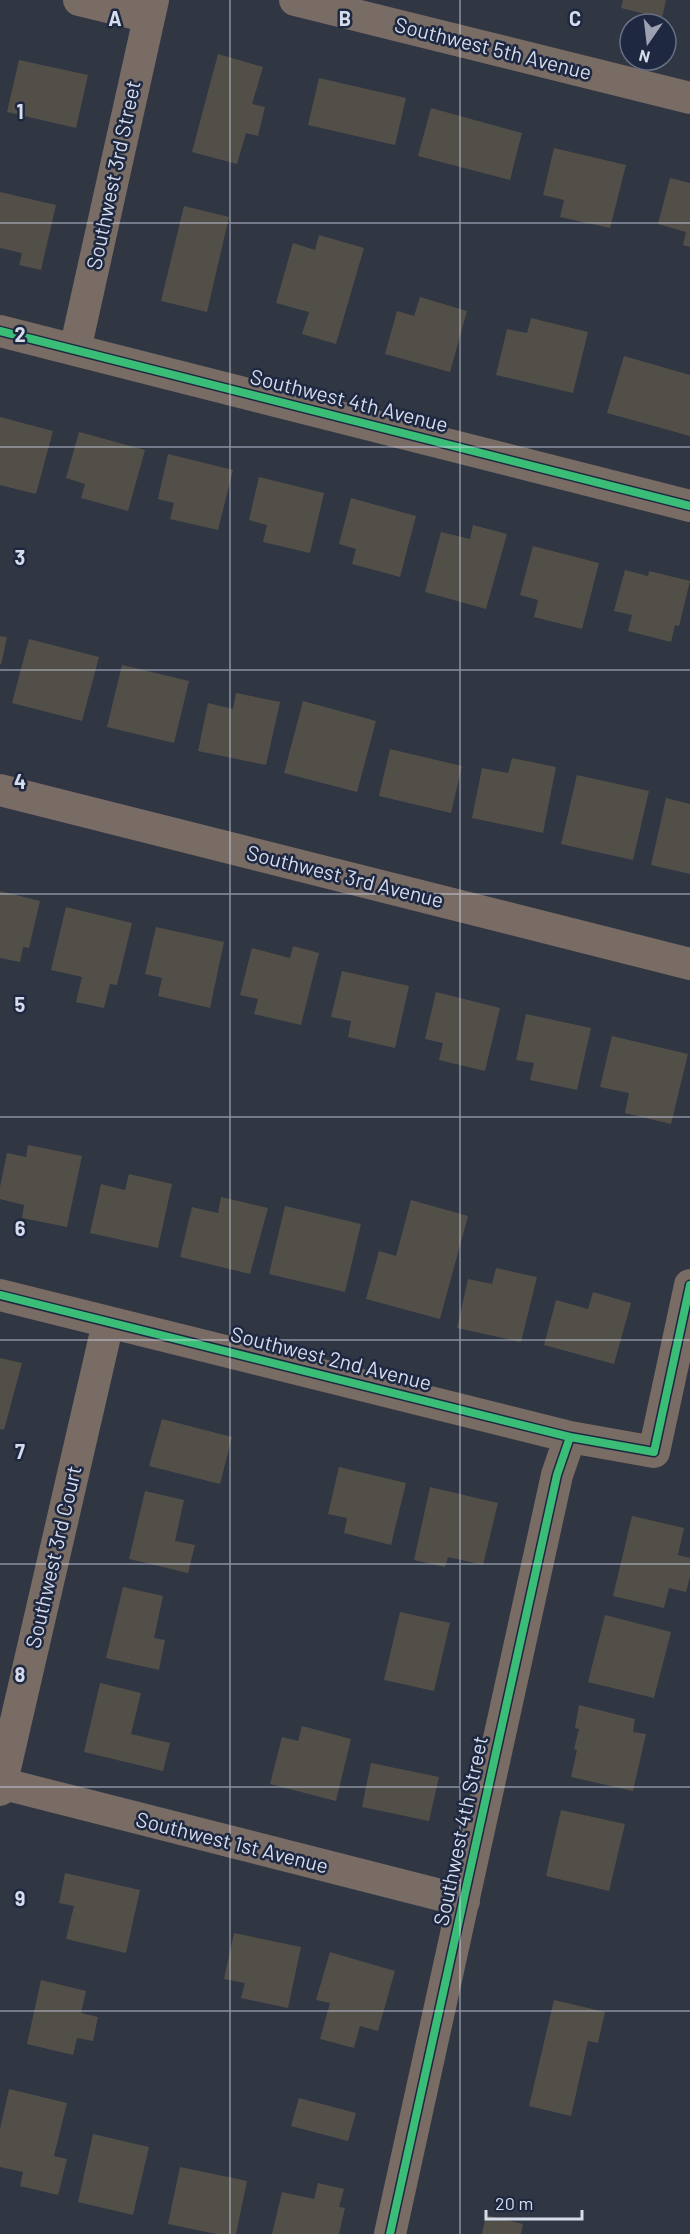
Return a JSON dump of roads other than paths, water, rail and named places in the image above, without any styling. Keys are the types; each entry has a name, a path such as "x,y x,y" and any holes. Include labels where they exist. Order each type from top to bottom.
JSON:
{"street":[{"path":"79,0 151,9"},
{"name":"Southwest 5th Avenue","path":"295,0 690,98"},
{"name":"Southwest 3rd Street","path":"75,350 151,9"},
{"name":"Southwest 4th Avenue","path":"0,331 690,506"},
{"name":"Southwest 3rd Avenue","path":"0,790 690,964"},
{"name":"Southwest 2nd Avenue","path":"0,1295 570,1437 654,1452 690,1285"},
{"name":"Southwest 3rd Court","path":"0,1786 108,1323"},
{"name":"Southwest 4th Street","path":"390,2234 557,1475 570,1437"},
{"name":"Southwest 1st Avenue","path":"0,1786 464,1901"}]}
